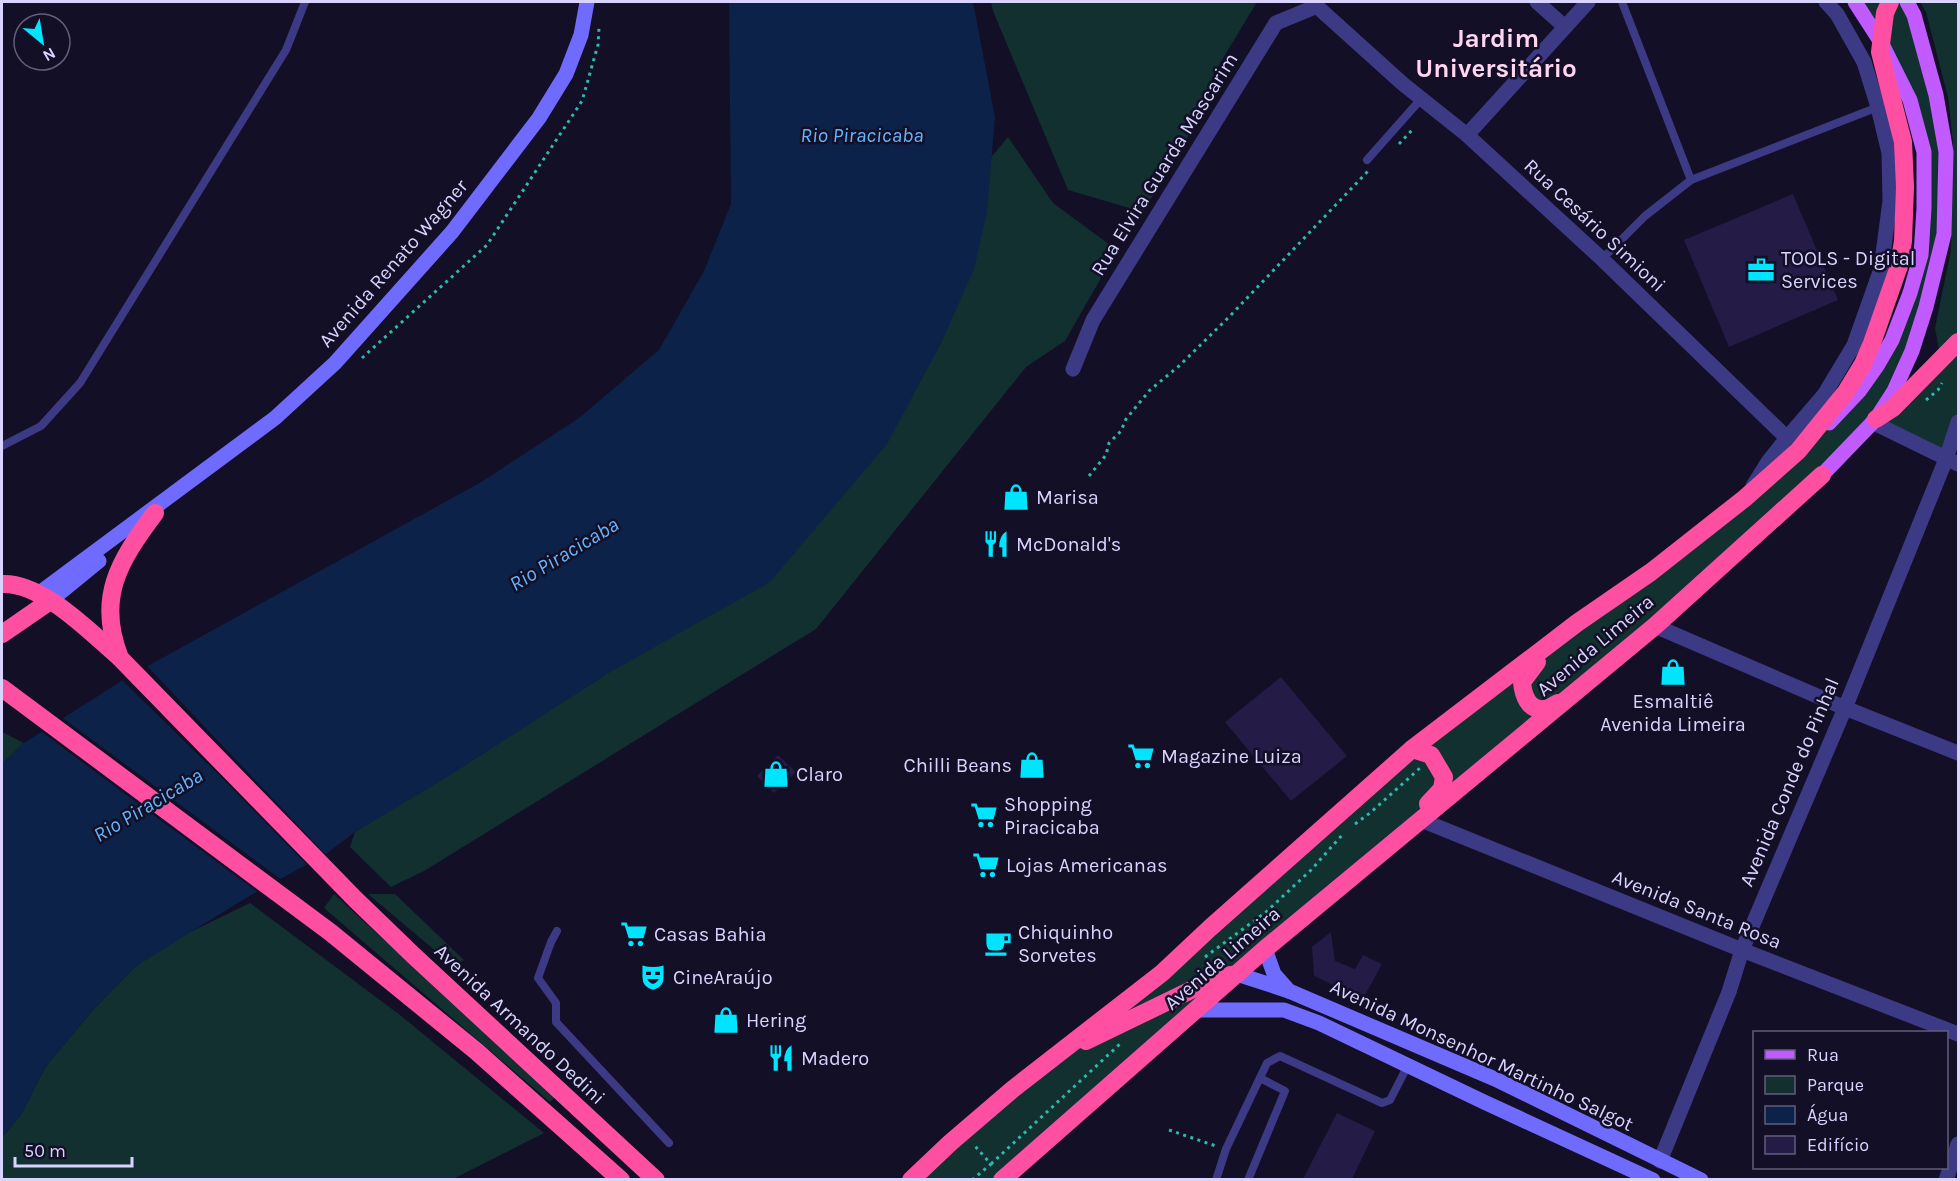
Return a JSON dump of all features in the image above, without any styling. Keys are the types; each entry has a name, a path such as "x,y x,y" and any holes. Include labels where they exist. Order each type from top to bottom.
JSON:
{"highway":[{"name":"Avenida Limeira","path":"911,1179 962,1132 1053,1057 1162,973 1412,749 1577,623 1651,572 1745,498 1793,444 1846,392 1863,364 1872,343 1899,266 1903,241 1905,187 1903,142 1880,52 1885,13 1890,2"},
{"path":"1874,421 1893,408 1959,342"},
{"name":"Avenida Limeira","path":"1002,1179 1265,949 1655,626 1822,476"},
{"path":"120,658 110,627 111,597 120,567 135,540 160,507"},
{"name":"Avenida Armando Dedini","path":"2,584 21,586 44,598 67,613 120,658 355,899 656,1179"},
{"path":"2,634 44,598"},
{"path":"1563,701 1545,710 1536,709 1529,704 1523,693 1522,682 1530,669 1577,623"},
{"path":"2,689 330,932 476,1051 621,1179"},
{"path":"1366,864 1442,789 1444,777 1431,755 1412,749"},
{"path":"1053,1057 1218,976 1237,974"}],"main road":[{"name":"Avenida Renato Wagner","path":"44,598 275,418 335,363 452,232 539,118 561,82 580,35 587,2"},
{"name":"Avenida Limeira","path":"1793,444 1844,408 1877,366 1892,340 1910,293 1921,255 1924,152 1906,90 1882,44 1855,2"},
{"name":"Avenida Limeira","path":"1822,476 1874,421 1894,391 1912,351 1929,299 1944,234 1946,152 1936,95 1914,15 1907,2"},
{"path":"1265,949 1274,974 1289,991"},
{"name":"Avenida Monsenhor Martinho Salgot","path":"1237,974 1289,991 1495,1079 1701,1179"},
{"name":"Avenida Monsenhor Martinho Salgot","path":"1196,1010 1284,1010 1319,1023 1653,1179"},
{"path":"1484,1102 1495,1079"}],"street":[{"path":"1537,2 1565,27"},
{"path":"1467,135 1588,2"},
{"path":"1793,444 1854,345 1881,268 1890,201 1889,153 1864,62 1837,14 1826,2"},
{"name":"Rua Cesário Simioni","path":"1314,4 1421,99 1467,135 1602,259 1793,444"},
{"name":"Rua Elvira Guarda Mascarim","path":"1073,369 1093,320 1276,23 1314,4"},
{"path":"1874,421 1952,461"},
{"name":"Avenida Conde do Pinhal","path":"1660,1161 1729,992 1742,950 1952,461 1959,422"},
{"path":"1655,626 1845,708 1959,753"},
{"name":"Avenida Santa Rosa","path":"1421,820 1742,950 1959,1034"},
{"path":"1946,1179 1959,1144"}],"lane":[{"path":"2,447 41,426 80,383 286,50 305,2"},
{"path":"1622,2 1691,180"},
{"path":"1369,164 1421,99"},
{"path":"1602,259 1645,216 1691,180 1878,107"},
{"path":"557,930 538,978 556,1003 556,1022 669,1143"},
{"path":"1216,1179 1226,1149 1267,1063 1280,1056 1382,1103 1390,1100 1408,1065"},
{"path":"1248,1179 1285,1091 1260,1078"}],"path":[{"path":"1398,145 1414,128"},
{"path":"1089,476 1106,455 1109,443 1121,431 1126,419 1150,390 1179,366 1229,317 1369,164"},
{"path":"1203,959 1266,912 1311,870 1349,828 1370,813 1414,772 1433,758"},
{"path":"972,1179 1122,1043"},
{"path":"1169,1130 1226,1149"},
{"path":"962,1132 990,1164"}],"green space":[{"path":"991,2 1257,2 1214,73 1202,113 1143,212 1068,190"},
{"path":"1855,2 1907,2 1936,95 1944,234 1894,391 1822,475 1002,1179 911,1180 1412,749 1651,572 1860,390 1910,293 1924,208 1910,100"},
{"path":"1920,2 1958,2 1958,422 1946,459 1886,423 1941,361 1935,328 1951,250 1953,142 1948,97 1926,12"},
{"path":"1008,137 1053,203 1117,250 1065,341 1026,367 816,629 424,871 391,887 350,847 355,832 504,740"},
{"path":"2,732 24,743 2,764"},
{"path":"334,894 555,1097 550,1102 324,908"},
{"path":"368,894 395,894 464,960 459,963 444,958"},
{"path":"250,903 400,1015 544,1133 453,1179 2,1180 2,1137 20,1116 46,1066 92,1011 136,966 184,935"}],"water":[{"name":"Rio Piracicaba","path":"729,2 973,2 995,117 987,212 974,269 941,343 887,444 770,582 612,671 444,779 355,832 326,854 246,898 136,966 92,1011 46,1066 20,1116 2,1137 2,764 24,743 126,678 483,481 579,418 659,350 704,271 731,204"}],"pier":[{"path":"145,664 328,857 309,867 120,678"},
{"path":"60,716 283,881 260,894 39,730"}],"building":[{"name":"TOOLS - Digital Services","path":"1793,194 1838,300 1729,347 1684,240"},
{"path":"1281,677 1347,756 1291,801 1225,722"},
{"name":"Claro","path":"778,755 796,772 774,793 757,776"},
{"path":"1331,932 1335,961 1355,969 1363,955 1382,964 1363,999 1314,976 1312,947"},
{"path":"1337,1113 1375,1131 1352,1179 1303,1179"}],"place":[{"name":"TOOLS - Digital Services","path":"1761,270"},
{"name":"Marisa","path":"1016,497"},
{"name":"McDonald's","path":"996,544"},
{"name":"Esmaltiê Avenida Limeira","path":"1673,672"},
{"name":"Magazine Luiza","path":"1141,756"},
{"name":"Chilli Beans","path":"1032,765"},
{"name":"Claro","path":"776,774"},
{"name":"Shopping Piracicaba","path":"984,815"},
{"name":"Lojas Americanas","path":"986,865"},
{"name":"Casas Bahia","path":"634,934"},
{"name":"Chiquinho Sorvetes","path":"998,943"},
{"name":"CineAraújo","path":"653,977"},
{"name":"Hering","path":"726,1020"},
{"name":"Madero","path":"781,1058"}],"district":[{"name":"Jardim Universitário","path":"1496,52"}]}
